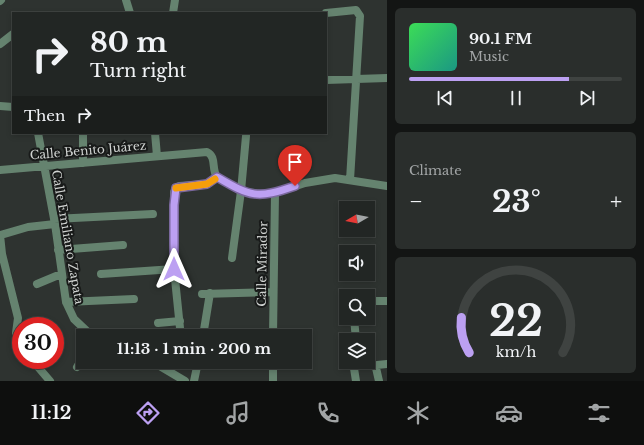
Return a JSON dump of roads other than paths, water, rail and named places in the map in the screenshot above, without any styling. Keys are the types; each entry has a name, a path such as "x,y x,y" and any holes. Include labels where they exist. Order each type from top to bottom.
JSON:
{"street":[{"path":"126,0 130,12"},
{"path":"173,12 175,0"},
{"path":"327,13 356,10 358,12 357,79 350,180"},
{"path":"0,44 12,35"},
{"path":"327,80 387,78"},
{"path":"0,106 12,107"},
{"name":"Calle Emiliano Zapata","path":"38,134 55,222 66,302 74,319 85,329"},
{"path":"83,134 83,163"},
{"path":"155,134 156,156"},
{"path":"232,258 241,191 246,136"},
{"name":"Calle Benito Juárez","path":"0,170 132,160 156,156 207,152 211,154 213,158 214,174 217,177"},
{"path":"158,323 180,325 174,269 174,205 176,188 207,184 217,177 241,191 261,194 275,193 321,180 350,180 387,186"},
{"name":"Calle Mirador","path":"273,329 275,193"},
{"path":"18,317 2,254 1,235 21,228 55,222 153,214"},
{"path":"58,250 123,246"},
{"path":"102,274 174,269"},
{"path":"37,284 61,274"},
{"path":"204,329 206,294 273,292"},
{"path":"66,302 134,299"},
{"path":"375,301 387,301"},
{"path":"379,381 376,368 377,365 387,364"},
{"path":"40,369 50,381"},
{"path":"164,369 184,381"},
{"path":"194,381 197,369"},
{"path":"273,369 273,381"},
{"path":"354,369 356,381"}]}
